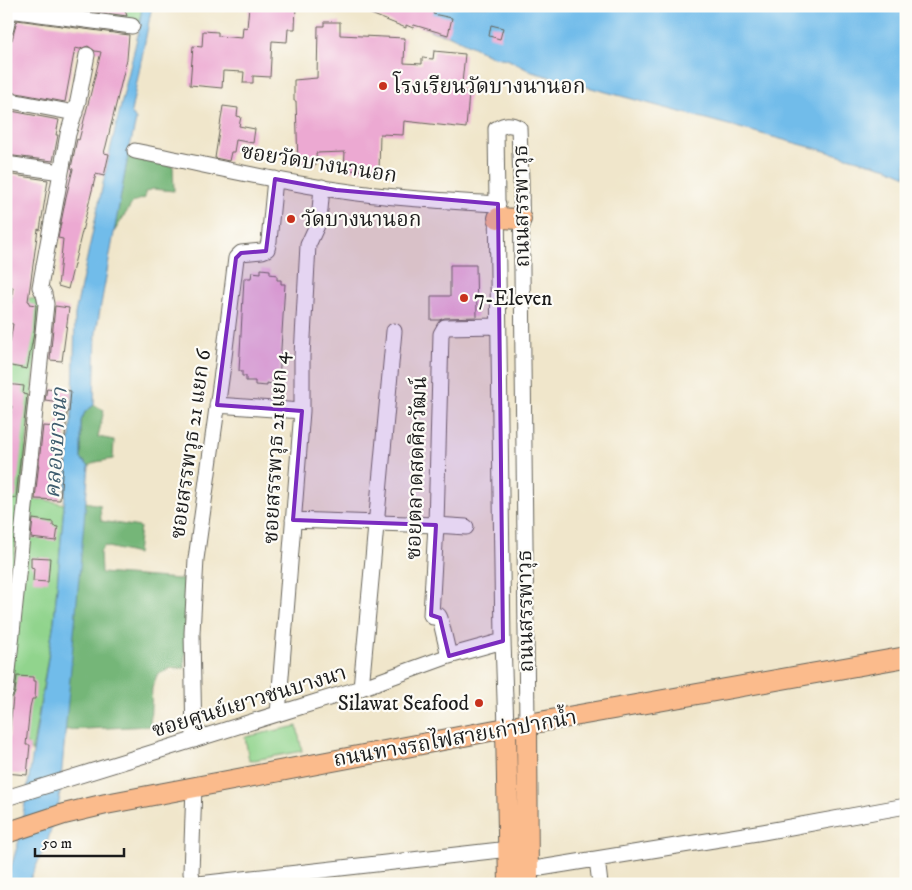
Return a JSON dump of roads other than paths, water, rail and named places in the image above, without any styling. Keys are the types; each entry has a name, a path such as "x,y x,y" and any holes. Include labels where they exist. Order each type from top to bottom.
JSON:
{"main road":[{"path":"498,211 521,219"},
{"name":"ถนนทางรถไฟสายเก่าปากน้ำ","path":"6,832 64,814 106,804 527,724 906,657"},
{"name":"ถนนสรรพาวุธ","path":"520,878 527,724"},
{"name":"ถนนสรรพาวุธ","path":"506,728 509,849 520,878"}],"street":[{"path":"6,28 10,8 132,26"},
{"path":"6,691 46,304 40,287 68,134 75,113 87,56"},
{"path":"6,100 75,113"},
{"name":"ถนนสรรพาวุธ","path":"506,728 502,641 496,128 505,124 512,124 519,128 520,136 527,724"},
{"name":"ซอยวัดบางนานอก","path":"135,151 322,187 429,200 498,211"},
{"path":"6,164 61,172"},
{"name":"ซอยสรรพวุธ 21 แยก 6","path":"194,740 192,633 196,559 236,258 241,253 266,249 269,241 275,179"},
{"name":"ซอยสรรพวุธ 21 แยก 4","path":"278,714 302,411 302,356 308,245 319,221 322,187"},
{"name":"ซอยตลาดสดศิลวัฒน์","path":"450,656 440,618 439,616 433,617 431,615 436,525 442,330 445,326 498,326"},
{"path":"361,688 394,331"},
{"path":"216,404 302,411"},
{"path":"292,520 466,527"},
{"name":"ซอยศูนย์เยาวชนบางนา","path":"6,798 361,688 450,656 502,641"},
{"path":"194,787 191,874 193,881 199,884 509,849"},
{"path":"520,878 597,859 906,806"},
{"path":"597,859 600,884"}],"water":[{"path":"142,6 152,6 131,112 136,120 96,332 94,405 85,412 81,421 81,459 89,466 59,802 48,840 28,884 6,884 19,840 54,621 73,400 75,314 110,151 139,30"},
{"path":"371,6 906,6 906,176 888,168 532,72 507,59 494,57 448,35 435,32"}],"waterway":[{"path":"6,316 9,299"}],"place":[{"name":"โรงเรียนวัดบางนานอก","path":"383,86"},
{"name":"วัดบางนานอก","path":"291,219"},
{"name":"7-Eleven","path":"464,298"},
{"name":"Silawat Seafood","path":"479,703"}],"water label":[{"name":"คลองบางนา","path":"55,443"}]}
